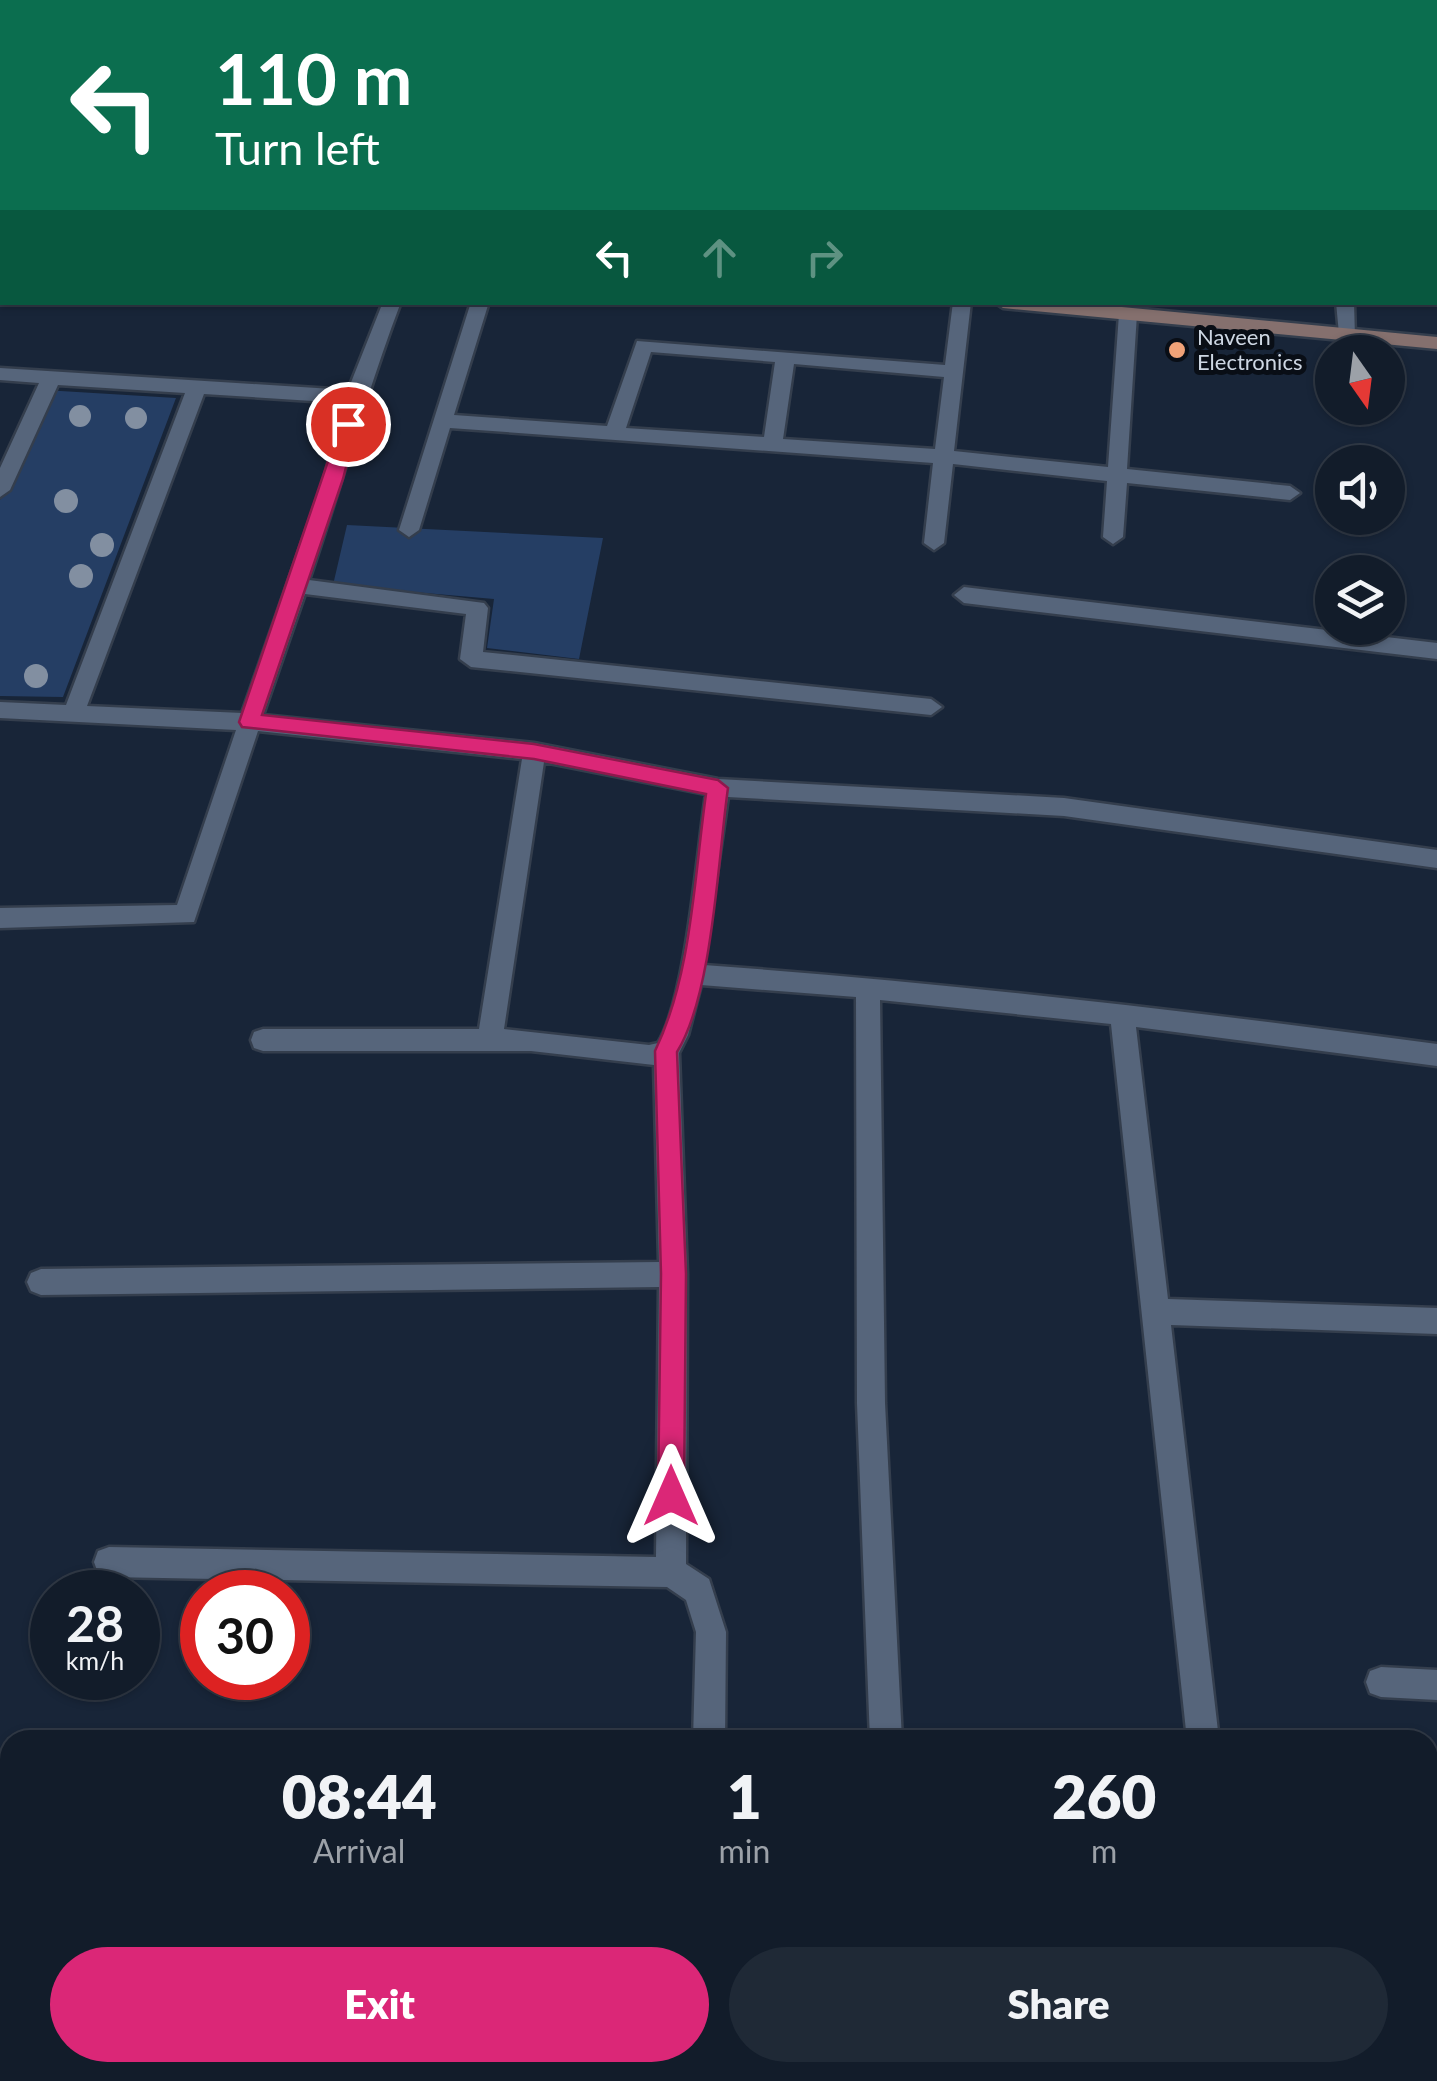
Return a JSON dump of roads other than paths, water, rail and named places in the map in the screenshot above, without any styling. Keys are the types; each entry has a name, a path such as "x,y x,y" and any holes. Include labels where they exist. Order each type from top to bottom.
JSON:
{"street":[{"path":"0,918 186,914 334,479 355,397 391,305"},
{"path":"409,530 479,305"},
{"path":"934,543 962,305"},
{"path":"1034,305 1437,342"},
{"path":"1345,305 1348,334"},
{"path":"1113,537 1114,474 1128,314"},
{"path":"614,434 644,345 955,372"},
{"path":"773,443 784,358"},
{"path":"0,374 355,397"},
{"path":"0,490 51,378"},
{"path":"74,712 196,389"},
{"path":"442,421 947,457 1290,493"},
{"path":"297,586 477,608 471,659 930,707"},
{"path":"964,595 1437,650"},
{"path":"0,710 250,722 534,752 718,788 1064,808 1437,859"},
{"path":"490,1039 534,752"},
{"path":"672,1572 673,1274 666,1051 676,1035 691,974 718,788"},
{"path":"691,974 868,986 1122,1012 1437,1055"},
{"path":"868,986 871,1402 886,1730"},
{"path":"1122,1012 1202,1730"},
{"path":"262,1040 532,1040 648,1056 666,1051"},
{"path":"40,1282 673,1274"},
{"path":"1156,1312 1437,1322"},
{"path":"109,1562 672,1572 698,1590 711,1632 709,1730"},
{"path":"1381,1682 1437,1684"}],"place":[{"name":"Naveen Electronics","path":"1177,350"}]}
